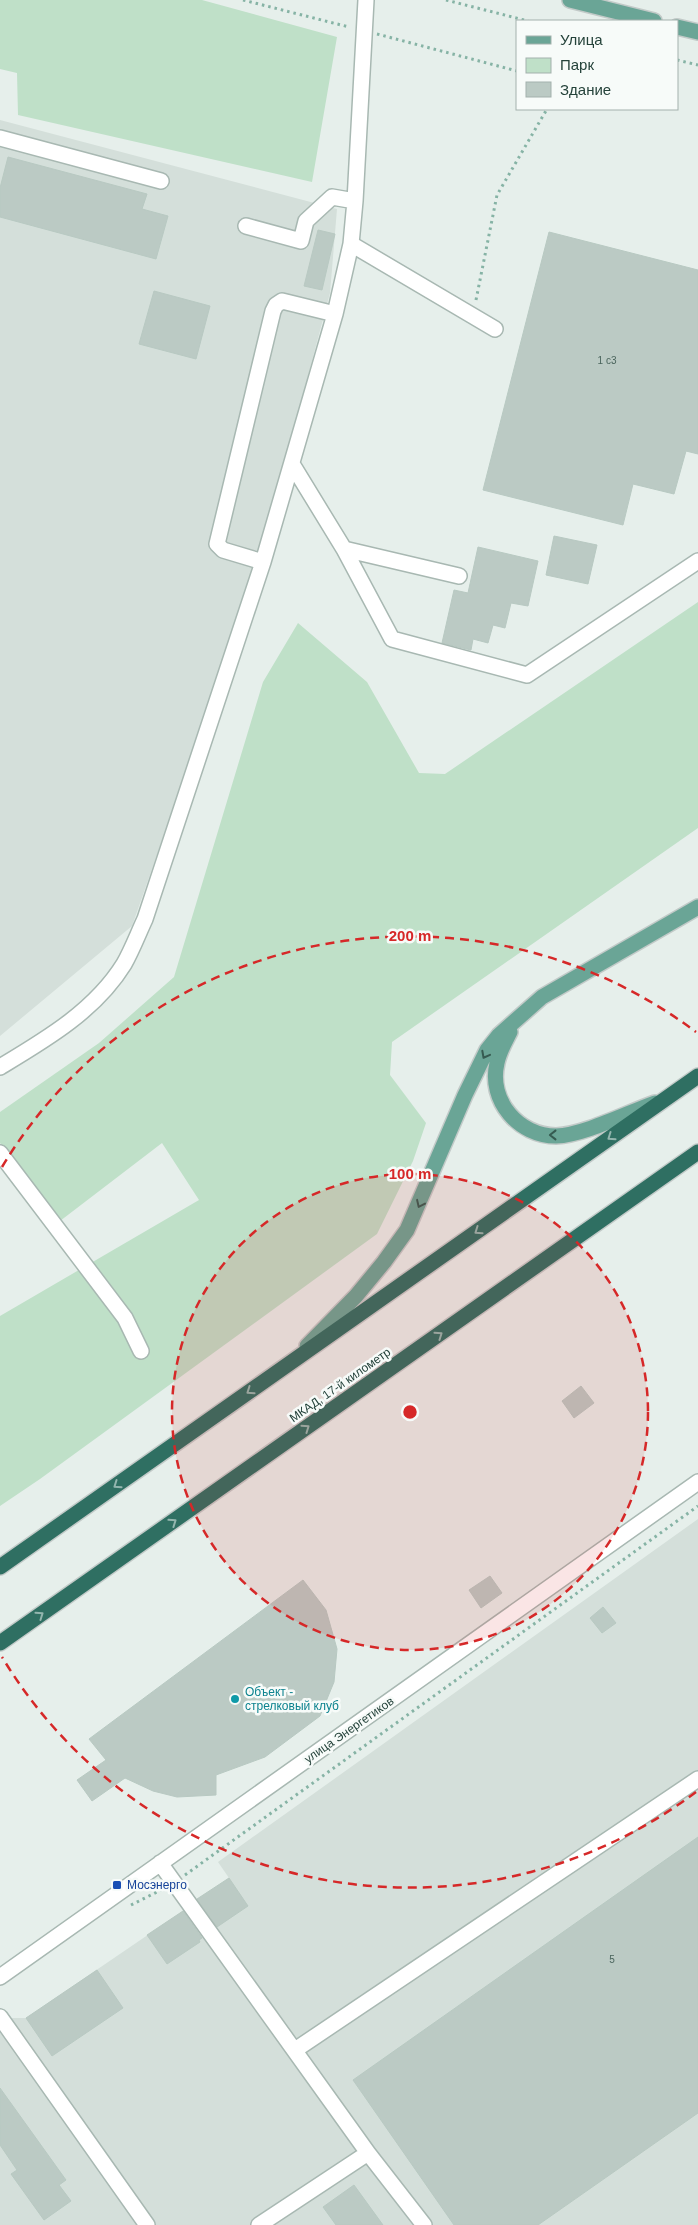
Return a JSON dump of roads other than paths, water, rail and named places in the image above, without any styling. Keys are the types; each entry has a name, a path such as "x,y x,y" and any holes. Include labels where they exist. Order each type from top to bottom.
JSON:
{"highway":[{"path":"0,1567 698,1076"},
{"name":"МКАД, 17-й километр","path":"0,1643 698,1152"}],"main road":[{"path":"570,0 650,20"},
{"path":"678,27 698,32"},
{"path":"290,1363 356,1296 407,1230 487,1050 499,1035 542,997 698,907"},
{"path":"517,1019 502,1046 496,1065 496,1082 498,1098 511,1117 524,1127 541,1135 573,1133 666,1099"}],"street":[{"path":"0,1067 52,1035 94,1002 124,965 145,919 262,562 335,314 351,244 366,0"},
{"path":"0,138 160,181"},
{"path":"246,226 301,241 306,222 332,198 355,201"},
{"path":"351,244 495,329"},
{"path":"262,562 223,550 217,544 273,311 276,305 282,301 335,314"},
{"path":"292,464 344,549 392,639 527,675 698,561"},
{"path":"344,549 459,576"},
{"path":"0,1153 125,1318 141,1351"},
{"name":"улица Энергетиков","path":"0,1977 698,1482"},
{"path":"295,2050 698,1779"},
{"path":"160,1863 368,2153 424,2225"},
{"path":"0,2016 147,2225"},
{"path":"259,2225 368,2153"}],"place":[{"name":"Объект - стрелковый клуб","path":"235,1699"},
{"name":"Мосэнерго","path":"117,1885"}]}
